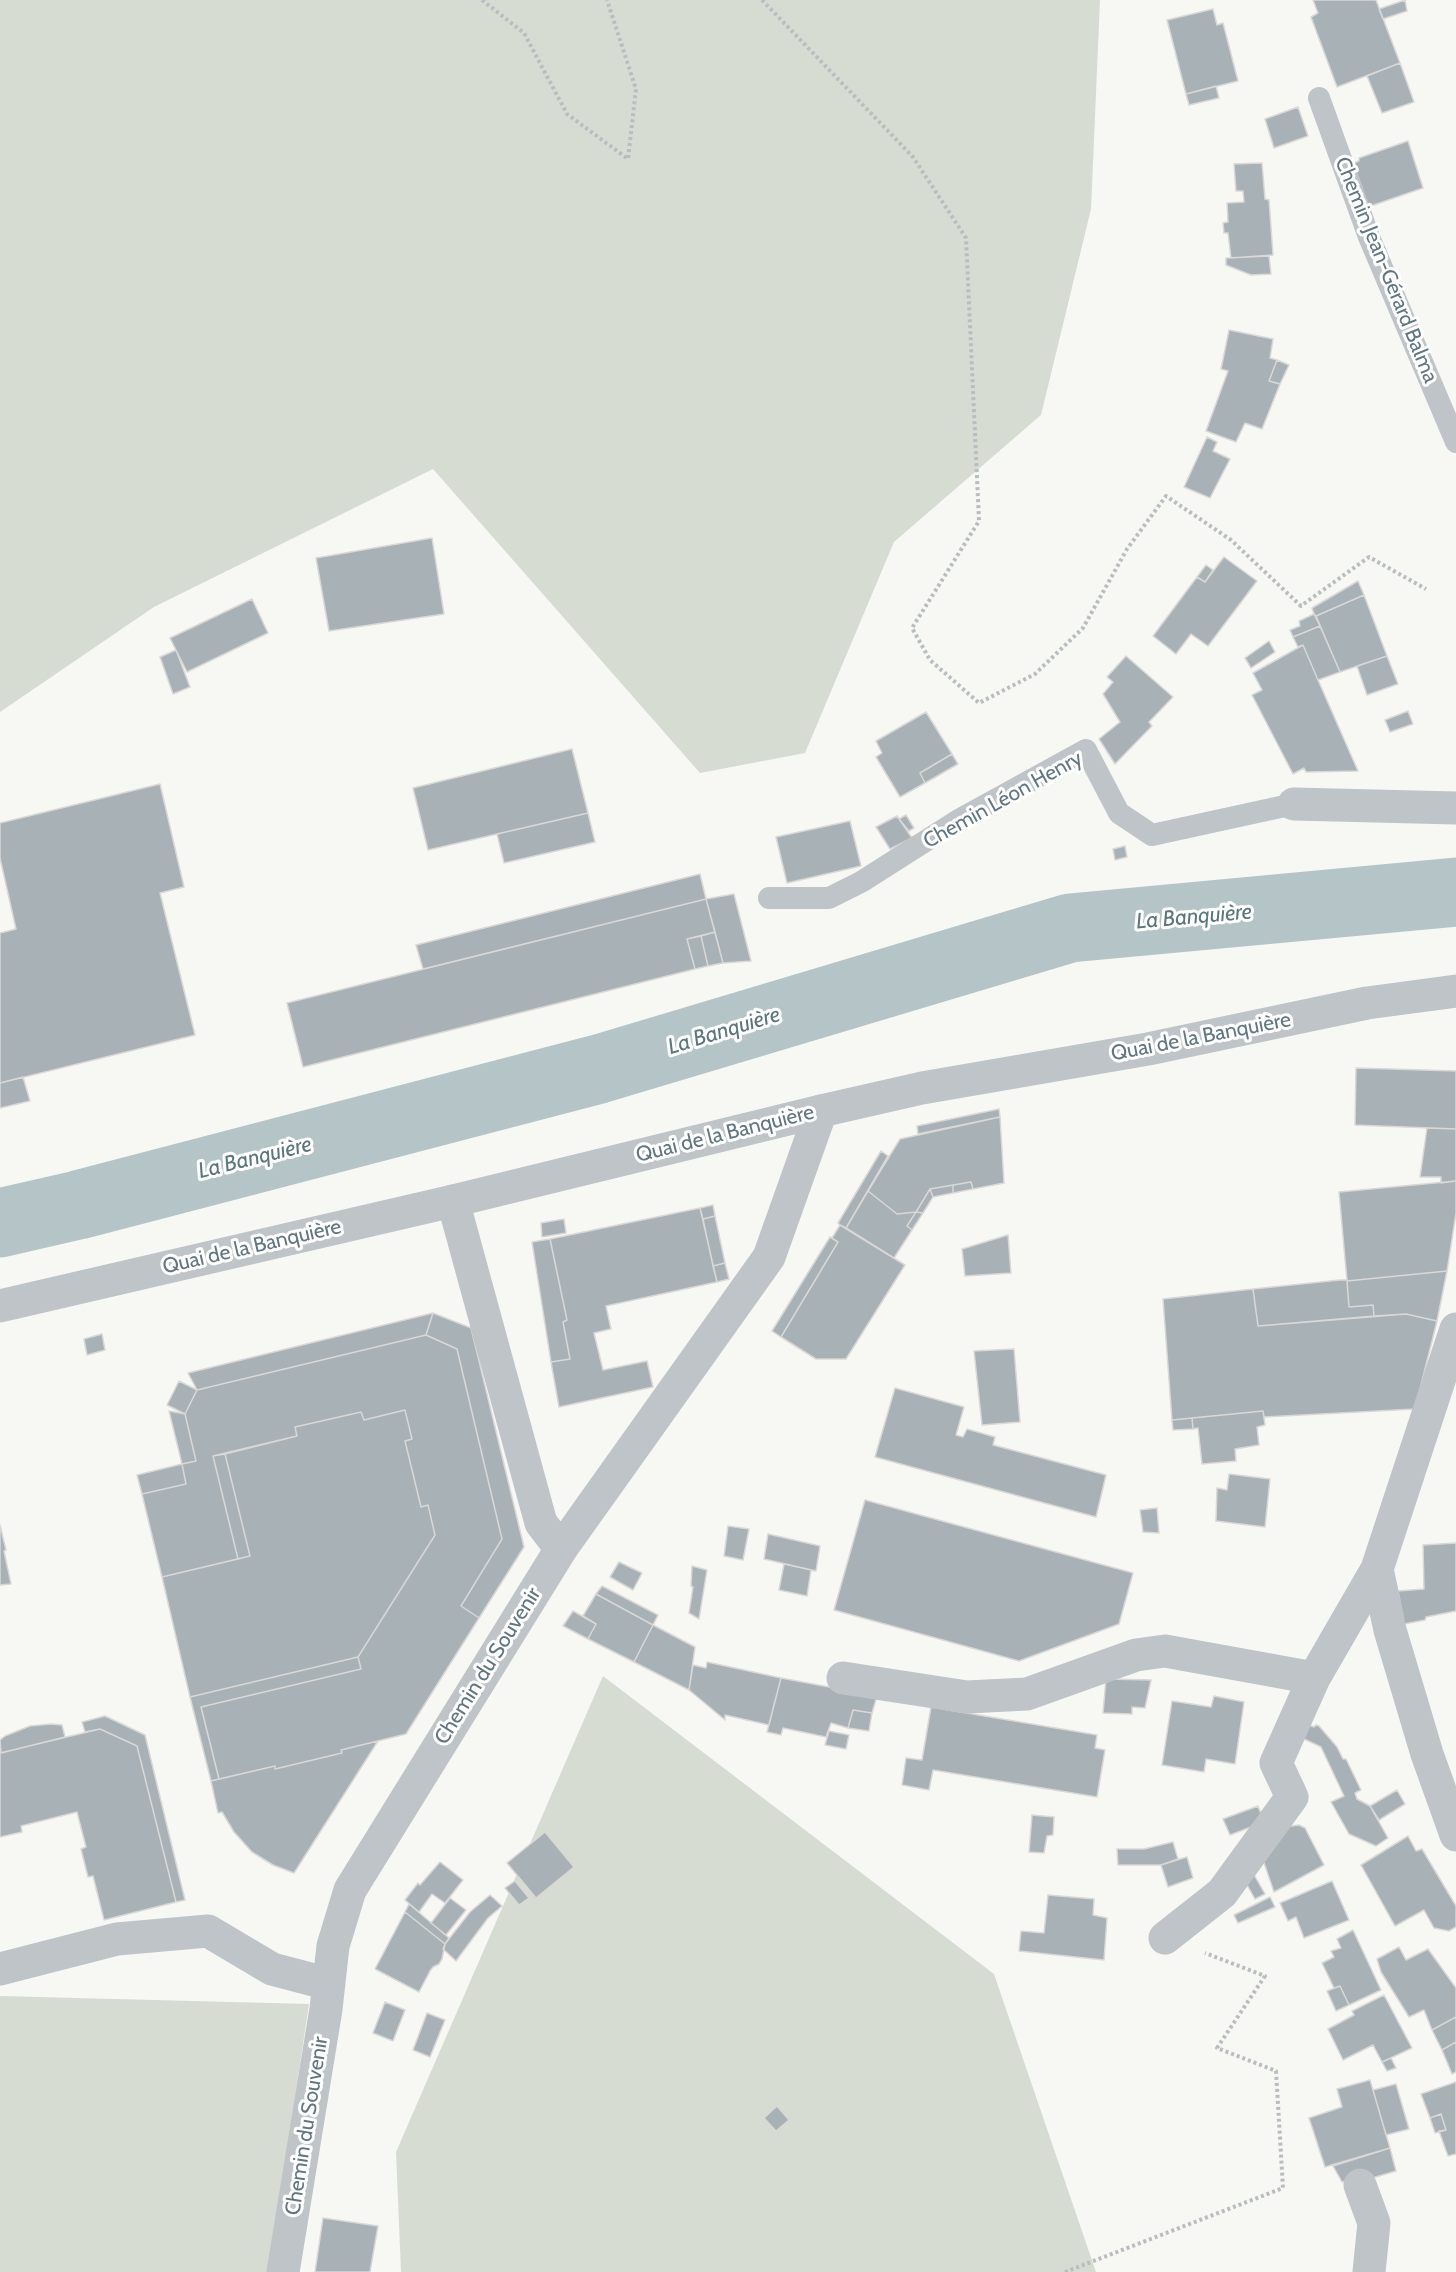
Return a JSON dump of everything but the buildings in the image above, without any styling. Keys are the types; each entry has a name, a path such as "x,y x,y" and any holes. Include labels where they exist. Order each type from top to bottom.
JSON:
{"street":[{"name":"Chemin Léon Henry","path":"1294,804 1456,808"},
{"name":"Quai de la Banquière","path":"0,1306 453,1201 922,1088 1148,1049 1366,1003 1456,992"},
{"name":"Chemin du Souvenir","path":"284,2272 333,1946 350,1890 561,1549 769,1257 821,1111"},
{"path":"453,1201 541,1523 561,1549"},
{"path":"1165,1938 1222,1893 1292,1797 1276,1763 1314,1678 1377,1569 1456,1329"},
{"path":"1377,1569 1390,1630 1423,1743 1456,1835"},
{"path":"843,1678 967,1697 1027,1694 1136,1655 1165,1651 1314,1678"},
{"path":"0,1969 117,1940 208,1931 272,1969 329,1984"},
{"path":"1360,2185 1374,2223 1369,2272"}],"lane":[{"name":"Chemin Jean-Gérard Balma","path":"1319,98 1369,237 1456,442"},
{"name":"Chemin Léon Henry","path":"769,898 829,898 861,882 957,821 1086,750 1119,813 1152,835 1294,804"}],"path":[{"path":"482,0 524,33 567,114 628,159 636,88 607,0"},
{"path":"762,0 913,157 966,238 979,521 912,628 930,660 979,703 1035,674 1083,628 1127,549 1166,495 1230,540 1301,606 1369,557 1426,589"},
{"path":"1065,2272 1283,2188 1276,2071 1217,2048 1265,1976 1165,1938"}],"shaded area":[{"path":"0,0 1100,0 1091,209 1041,415 894,542 805,753 700,773 433,469 154,607 0,712"},
{"path":"603,1676 994,1974 1096,2272 401,2272 396,2152"},
{"path":"0,1996 309,2004 269,2272 0,2272"}],"waterway":[{"name":"La Banquière","path":"0,1223 78,1205 599,1069 1070,928 1456,892"}]}
